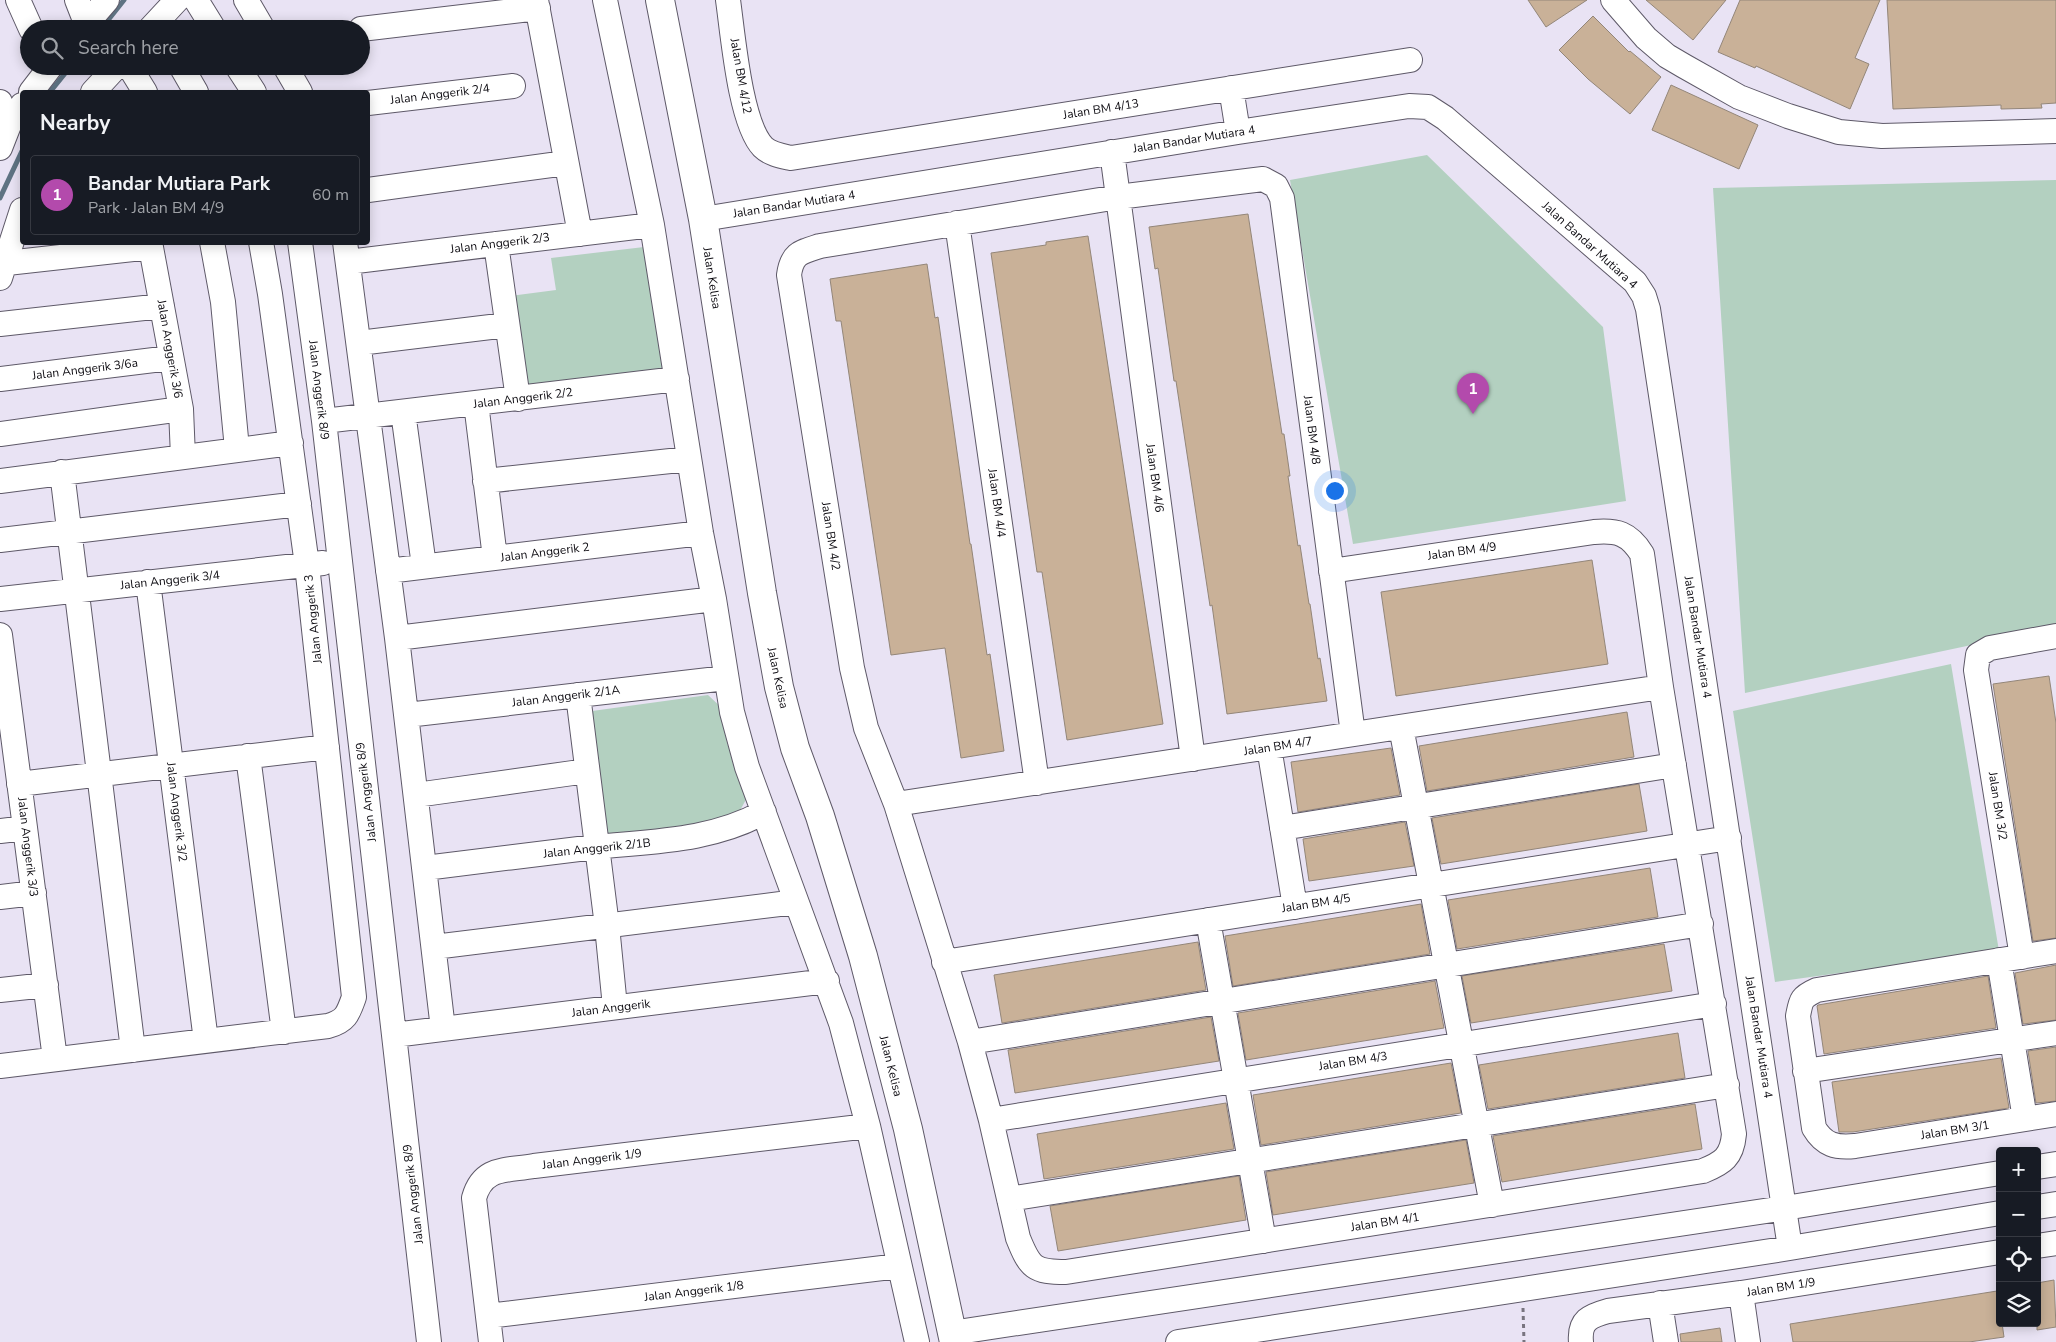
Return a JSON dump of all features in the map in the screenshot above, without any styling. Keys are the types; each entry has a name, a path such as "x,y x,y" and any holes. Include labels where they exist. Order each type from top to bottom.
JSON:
{"main road":[{"name":"Jalan Kelisa","path":"660,0 702,219 760,584 779,687 795,748 820,816 863,956 908,1129 952,1337"}],"street":[{"path":"18,0 27,20"},
{"path":"77,0 82,20"},
{"path":"89,20 107,0"},
{"path":"161,20 177,0"},
{"path":"196,0 208,20"},
{"path":"246,0 258,20"},
{"path":"605,0 652,225 678,379 701,534 739,741 796,902 842,1023 868,1126 917,1342"},
{"name":"Jalan BM 4/12","path":"728,0 744,106 751,127 763,147 774,154 791,158"},
{"path":"1613,0 1646,38 1667,56 1739,98 1840,132 1882,136 2056,131"},
{"path":"370,28 537,4 580,234"},
{"name":"Jalan BM 4/13","path":"791,158 1410,60"},
{"path":"33,90 44,75"},
{"path":"95,90 109,75"},
{"path":"135,75 144,90"},
{"path":"186,75 195,90"},
{"path":"243,75 253,90"},
{"path":"290,75 299,90"},
{"name":"Jalan Anggerik 2/4","path":"370,103 512,86"},
{"path":"1231,88 1238,132"},
{"path":"0,102 9,125"},
{"name":"Jalan Bandar Mutiara 4","path":"702,219 1238,132 1409,106 1428,107 1445,118 1635,282 1644,296 1648,309 1790,1248"},
{"path":"0,148 9,125 20,108"},
{"name":"Jalan BM 4/6","path":"1112,152 1193,759"},
{"path":"370,190 566,162"},
{"name":"Jalan BM 4/8","path":"1118,197 1263,179 1276,186 1282,198 1353,734"},
{"path":"957,223 1118,197"},
{"path":"20,216 3,270 150,245"},
{"name":"Jalan BM 4/2","path":"957,223 820,246 802,252 791,262 789,275 852,668 866,728 896,804 970,1042"},
{"name":"Jalan BM 4/4","path":"957,223 1037,783"},
{"name":"Jalan Anggerik 2/3","path":"346,252 496,244 652,225"},
{"path":"496,244 518,399"},
{"name":"Jalan Anggerik 3/6","path":"150,245 180,409 183,457"},
{"path":"213,245 224,302 237,449"},
{"name":"Jalan Anggerik 3","path":"262,245 270,294 307,565 354,997 348,1014 339,1023 284,1032"},
{"name":"Jalan Anggerik 8/9","path":"300,245 324,421 429,1342"},
{"path":"346,252 397,638 443,1029"},
{"path":"0,324 162,306"},
{"path":"359,343 507,325"},
{"name":"Jalan Anggerik 3/6a","path":"0,379 170,358"},
{"name":"Jalan Anggerik 2/2","path":"324,421 678,379"},
{"path":"476,403 495,558"},
{"path":"0,434 180,409"},
{"path":"403,412 424,566"},
{"path":"0,480 291,443"},
{"path":"485,481 690,458"},
{"path":"62,472 133,1050"},
{"path":"0,540 298,504"},
{"name":"Jalan BM 4/9","path":"1331,571 1613,530 1625,535 1636,544 1642,554 1661,687 1734,1134 1734,1143 1722,1162 1703,1171"},
{"name":"Jalan Anggerik 2","path":"388,571 701,534"},
{"name":"Jalan Anggerik 3/4","path":"0,599 340,561"},
{"name":"Jalan Anggerik 3/2","path":"148,582 206,1041"},
{"path":"397,638 714,598"},
{"name":"Jalan Anggerik 3/3","path":"0,635 8,752 19,784 55,1059"},
{"name":"Jalan BM 3/2","path":"2022,957 1976,670 1978,655 1990,648 2056,639"},
{"name":"Jalan Anggerik 2/1A","path":"406,715 726,678"},
{"name":"Jalan BM 4/7","path":"896,804 1661,687"},
{"path":"578,695 607,926 615,1008"},
{"path":"1401,727 1492,1204"},
{"path":"19,784 327,747"},
{"path":"1269,747 1295,906"},
{"path":"0,1066 284,1032 248,756"},
{"path":"1282,828 1674,765"},
{"path":"416,795 587,771"},
{"name":"Jalan Anggerik 2/1B","path":"425,868 597,847 686,839 721,831 764,812"},
{"path":"0,831 25,828"},
{"name":"Jalan BM 4/5","path":"944,962 1729,838"},
{"path":"0,897 34,893"},
{"path":"434,947 796,902"},
{"path":"1208,920 1264,1241"},
{"path":"970,1042 1701,924"},
{"path":"2025,1119 1999,960 2056,951"},
{"name":"Jalan BM 3/1","path":"1999,960 1853,983 1817,990 1805,996 1801,1002 1798,1016 1814,1128 1820,1138 1828,1144 1841,1148 2056,1114"},
{"name":"Jalan Anggerik","path":"394,1035 827,981"},
{"path":"0,990 46,986"},
{"name":"Jalan BM 4/3","path":"991,1120 1714,1004"},
{"path":"1806,1071 2056,1033"},
{"name":"Jalan BM 4/1","path":"970,1042 991,1120 1018,1238 1025,1256 1031,1264 1044,1272 1066,1272 1703,1171"},
{"path":"1009,1199 1727,1085"},
{"name":"Jalan Anggerik 1/9","path":"491,1342 474,1198 477,1185 491,1173 534,1166 868,1126"},
{"path":"2041,1166 2056,1164"},
{"path":"952,1337 1996,1174"},
{"path":"2041,1206 2056,1204"},
{"path":"1178,1342 1790,1248 1996,1214"},
{"path":"2041,1245 2056,1243"},
{"name":"Jalan BM 1/9","path":"1581,1342 1580,1334 1583,1323 1591,1316 1608,1311 1741,1293 1996,1253"},
{"name":"Jalan Anggerik 1/8","path":"488,1316 899,1266"},
{"path":"1741,1293 1748,1342"},
{"path":"1660,1303 1666,1342"}],"path":[{"path":"1524,1289 1524,1342"}],"green space":[{"path":"1427,155 1603,327 1626,501 1353,544 1290,180"},
{"path":"2056,180 2056,627 1745,693 1713,188"},
{"path":"644,247 664,373 522,390 510,296 556,290 551,258"},
{"path":"1951,664 1999,951 1775,982 1733,711"},
{"path":"708,695 724,710 727,743 748,796 738,814 729,820 603,839 585,712"}],"building":[{"path":"1528,0 1587,0 1546,27"},
{"path":"1646,0 1726,0 1693,40"},
{"path":"1740,0 1880,0 1855,58 1869,64 1850,109 1756,66 1755,68 1718,52"},
{"path":"1887,0 2056,0 2056,103 2041,104 2042,108 2001,109 2001,105 1893,109"},
{"path":"1593,16 1629,52 1661,77 1630,114 1588,79 1559,50"},
{"path":"1671,85 1758,125 1739,169 1652,130"},
{"path":"1248,214 1282,434 1284,434 1298,546 1300,545 1318,659 1320,658 1327,701 1227,714 1212,605 1210,606 1158,268 1155,269 1149,227"},
{"path":"1088,236 1163,724 1067,740 1042,572 1037,572 991,253 1046,245 1046,242"},
{"path":"927,264 935,318 938,317 970,544 987,655 990,654 1004,751 961,758 945,648 891,655 841,321 836,321 830,279"},
{"path":"1592,560 1608,664 1396,696 1381,592"},
{"path":"2049,676 2056,723 2056,938 2033,941 1993,684"},
{"path":"1627,712 1634,757 1427,791 1419,746"},
{"path":"1391,748 1400,795 1298,812 1291,762"},
{"path":"1639,784 1647,831 1441,864 1432,818"},
{"path":"1405,822 1414,866 1309,881 1303,839"},
{"path":"1650,868 1658,917 1457,949 1448,900"},
{"path":"1421,904 1430,954 1233,986 1225,936"},
{"path":"1198,942 1206,990 1002,1023 994,975"},
{"path":"1664,944 1672,991 1471,1023 1462,976"},
{"path":"2056,965 2056,1020 2023,1024 2015,973"},
{"path":"1988,976 1996,1028 1824,1054 1818,1005"},
{"path":"1435,981 1444,1028 1246,1060 1238,1013"},
{"path":"1211,1017 1219,1061 1015,1093 1008,1050"},
{"path":"1678,1033 1685,1078 1488,1109 1479,1065"},
{"path":"2056,1047 2056,1101 2036,1103 2028,1051"},
{"path":"2001,1058 2009,1108 1853,1132 1839,1132 1832,1082"},
{"path":"1451,1063 1461,1113 1261,1145 1253,1095"},
{"path":"1226,1103 1234,1149 1044,1179 1037,1134"},
{"path":"1695,1104 1702,1149 1502,1182 1493,1136"},
{"path":"1466,1140 1474,1183 1273,1215 1266,1172"},
{"path":"1239,1176 1246,1220 1058,1251 1050,1206"},
{"path":"2054,1280 2056,1327 2037,1330 2037,1327 2041,1327 2041,1282"},
{"path":"1996,1291 1996,1327 2003,1327 2004,1337 1969,1342 1793,1342 1790,1324"},
{"path":"1720,1328 1722,1342 1681,1342 1680,1334"}],"waterway":[{"path":"108,20 124,0"},
{"path":"52,90 64,75"},
{"path":"0,198 20,155"}],"place":[{"name":"Bandar Mutiara Park","path":"1473,414"}]}
